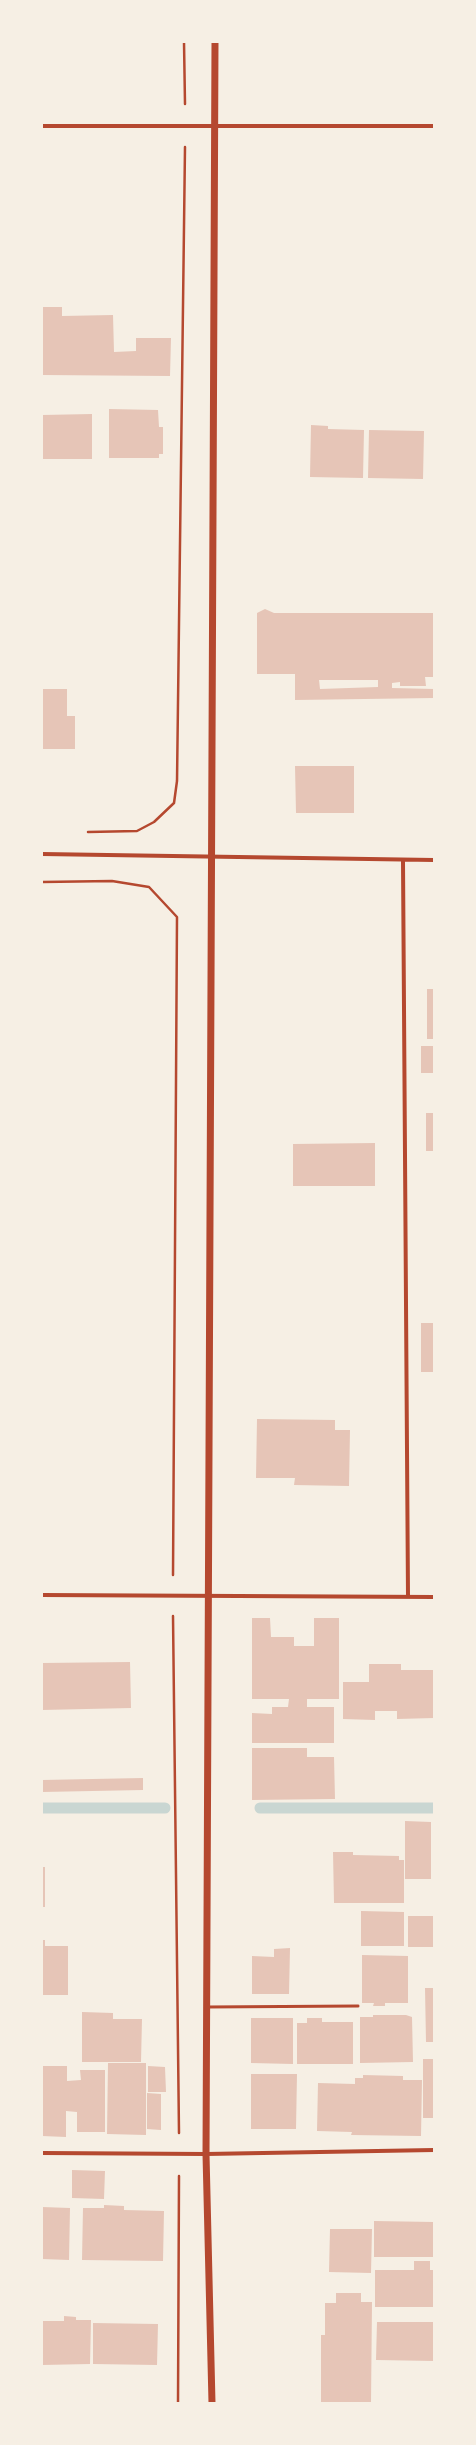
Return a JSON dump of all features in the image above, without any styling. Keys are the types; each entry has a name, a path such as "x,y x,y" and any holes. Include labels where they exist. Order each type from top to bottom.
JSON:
{"street":[{"path":"212,2403 206,2154 216,42"},
{"path":"42,126 434,126"},
{"path":"42,854 213,855 403,861 434,860"},
{"path":"403,861 408,1596"},
{"path":"42,1594 209,1594 434,1597"},
{"path":"42,2153 206,2154 434,2150"}],"lane":[{"path":"207,2007 358,2006"}],"path":[{"path":"82,832 137,831 154,822 174,803 178,780 185,125 184,42"},
{"path":"42,882 112,881 149,887 177,917 173,1595 179,2154 178,2403"}],"building":[{"path":"42,307 62,307 62,316 113,315 114,352 136,351 136,338 171,338 170,376 42,375"},
{"path":"109,409 158,410 159,427 163,427 163,454 159,454 159,458 109,458"},
{"path":"92,414 92,459 42,459 42,415"},
{"path":"311,425 328,426 328,429 364,430 363,478 310,477"},
{"path":"369,430 424,431 423,479 368,478"},
{"path":"265,609 274,613 434,613 434,677 425,677 426,686 400,686 400,682 392,683 392,688 434,689 434,698 295,700 295,674 257,674 257,613","holes":["319,680 378,680 378,687 320,689"]},
{"path":"42,689 67,689 67,716 75,716 75,749 42,749"},
{"path":"295,766 354,766 354,813 296,813"},
{"path":"427,989 434,989 434,1039 427,1039"},
{"path":"421,1046 434,1046 434,1073 421,1073"},
{"path":"426,1113 434,1113 434,1151 426,1151"},
{"path":"375,1143 375,1186 293,1186 293,1144"},
{"path":"421,1323 434,1323 434,1372 421,1372"},
{"path":"257,1419 335,1420 335,1430 350,1430 349,1486 294,1485 295,1478 256,1478"},
{"path":"252,1618 270,1618 271,1637 294,1637 294,1646 314,1646 314,1618 339,1618 339,1699 307,1699 307,1707 334,1707 334,1743 252,1743 252,1713 272,1714 272,1707 288,1707 289,1699 252,1699"},
{"path":"130,1662 131,1708 42,1710 42,1663"},
{"path":"369,1664 401,1664 401,1670 434,1670 434,1718 397,1719 397,1711 375,1711 375,1720 343,1719 343,1682 369,1682"},
{"path":"252,1748 307,1748 307,1757 334,1757 335,1799 252,1800"},
{"path":"143,1778 143,1790 42,1792 42,1780"},
{"path":"405,1821 431,1822 431,1879 405,1879"},
{"path":"333,1852 353,1852 353,1855 399,1856 399,1860 404,1860 404,1903 334,1903"},
{"path":"42,1867 45,1867 45,1907 42,1907"},
{"path":"361,1911 404,1912 404,1946 361,1946"},
{"path":"408,1916 434,1916 434,1947 408,1947"},
{"path":"42,1940 45,1940 45,1946 68,1946 68,1995 42,1995"},
{"path":"290,1948 289,1994 252,1994 252,1956 274,1957 274,1949"},
{"path":"362,1955 408,1956 408,2003 385,2003 385,2006 373,2006 374,2003 362,2003"},
{"path":"425,1988 434,1988 434,2042 426,2042"},
{"path":"82,2012 113,2013 113,2019 142,2019 141,2062 82,2062"},
{"path":"373,2015 406,2015 412,2017 413,2062 360,2063 360,2017 373,2017"},
{"path":"251,2018 293,2018 293,2064 251,2063"},
{"path":"307,2018 322,2018 322,2022 353,2022 353,2064 297,2064 297,2023 307,2023"},
{"path":"423,2059 434,2059 434,2118 423,2118"},
{"path":"108,2063 146,2063 146,2135 107,2134"},
{"path":"42,2066 67,2066 67,2081 81,2080 80,2070 105,2070 105,2132 77,2132 77,2112 66,2111 66,2137 42,2136"},
{"path":"148,2066 165,2067 166,2092 148,2092"},
{"path":"251,2074 297,2074 296,2129 251,2129"},
{"path":"363,2075 403,2076 403,2080 422,2080 421,2136 351,2135 352,2132 317,2131 318,2083 355,2084 355,2078 363,2078"},
{"path":"147,2093 161,2094 161,2130 147,2129"},
{"path":"72,2170 105,2171 104,2199 72,2198"},
{"path":"104,2205 124,2206 124,2210 164,2211 163,2261 82,2260 83,2208 104,2208"},
{"path":"42,2207 70,2208 69,2260 42,2259"},
{"path":"374,2221 434,2222 434,2257 374,2257"},
{"path":"330,2229 372,2229 371,2273 329,2272"},
{"path":"414,2261 430,2261 430,2270 434,2270 434,2307 375,2307 375,2270 414,2270"},
{"path":"336,2293 361,2293 361,2302 372,2302 371,2403 321,2403 321,2335 325,2335 325,2303 336,2303"},
{"path":"64,2316 76,2317 76,2320 91,2320 90,2364 42,2365 42,2321 64,2321"},
{"path":"377,2322 434,2322 434,2361 376,2360"},
{"path":"93,2323 158,2324 157,2365 93,2364"}],"waterway":[{"path":"42,1808 165,1808"},
{"path":"260,1808 434,1808"}]}
